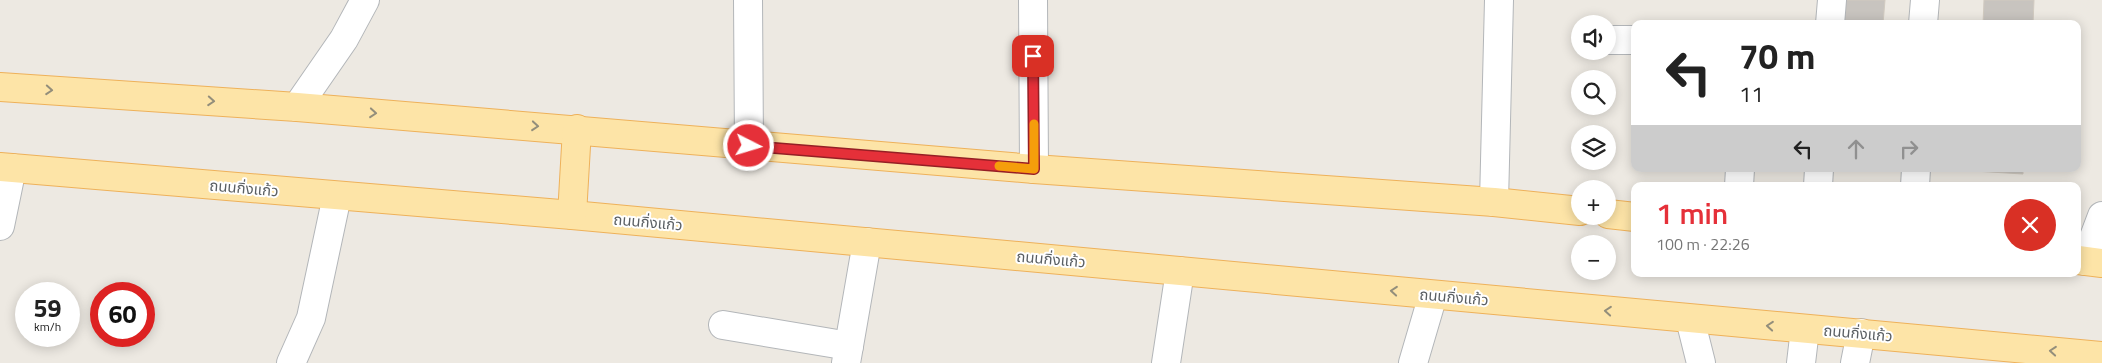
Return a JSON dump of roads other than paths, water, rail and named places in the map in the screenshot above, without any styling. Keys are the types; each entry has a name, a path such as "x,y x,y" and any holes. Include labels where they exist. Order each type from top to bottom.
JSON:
{"main road":[{"path":"0,87 297,107 577,129 749,146 1034,169 1494,202 1571,210"},
{"path":"572,215 577,129"},
{"name":"ถนนกิ่งแก้ว","path":"6,168 572,215 2102,356"},
{"path":"1616,215 1631,217"}],"street":[{"path":"297,107 344,39 365,0"},
{"path":"748,0 749,146"},
{"path":"1033,0 1034,169"},
{"path":"1494,202 1499,0"},
{"path":"1830,20 1832,0"},
{"path":"1924,20 1925,0"},
{"path":"1616,40 1631,40"},
{"path":"0,226 6,168"},
{"path":"291,363 311,318 337,196"},
{"path":"2088,261 2102,216"},
{"path":"723,325 848,355 867,242"},
{"path":"1166,363 1180,271"},
{"path":"1413,363 1433,295"},
{"path":"1690,319 1701,363"},
{"path":"1801,363 1805,329"},
{"path":"1855,363 1861,333"}]}
